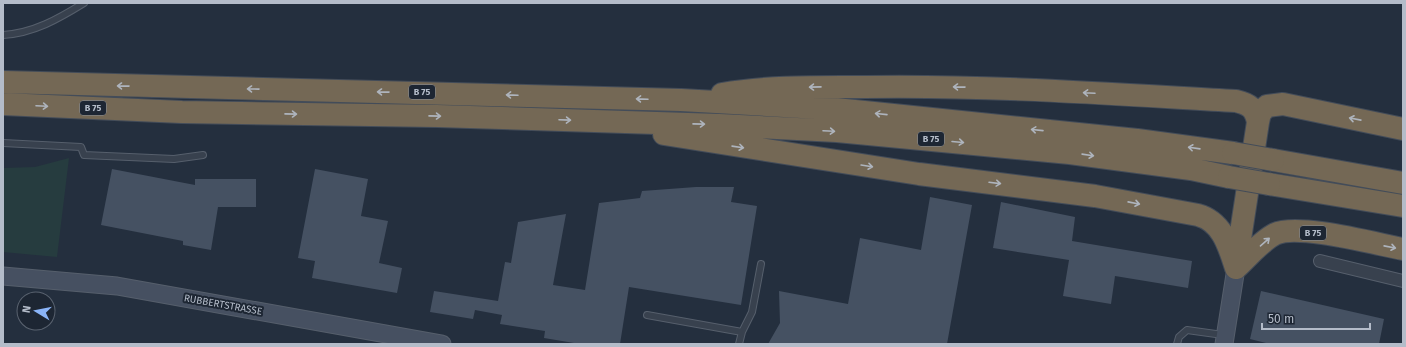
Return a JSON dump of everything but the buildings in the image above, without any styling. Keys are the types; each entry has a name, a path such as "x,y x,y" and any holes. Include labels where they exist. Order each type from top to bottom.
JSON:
{"highway":[{"name":"B 75","path":"3,82 681,100 835,109 1137,140 1233,153 1403,183"},
{"path":"681,100 756,88 909,86 994,88 1236,101 1251,106 1255,112 1258,122"},
{"name":"B 75","path":"3,104 182,112 437,116 727,125 837,131 1070,153 1191,169 1268,184 1403,206"},
{"path":"1236,268 1258,122 1260,114 1267,106 1278,104 1403,129"},
{"name":"B 75","path":"632,123 665,135 706,142 919,174 1095,196 1198,215 1211,221 1224,236 1236,268 1272,236 1284,231 1316,233 1403,249"}],"street":[{"path":"1320,261 1403,281"},
{"path":"1224,340 1236,268"},
{"name":"RUBBERTSTRASSE","path":"3,276 117,286 442,344"}],"lane":[{"path":"3,36 37,29 57,20 84,3"},
{"path":"3,143 81,147 84,155 174,159 203,155"},
{"path":"739,344 742,332 752,312 761,264"},
{"path":"647,315 742,332"},
{"path":"1177,344 1179,337 1187,330 1224,340"}],"green space":[{"path":"69,158 57,257 3,252 3,168 35,167"}]}
